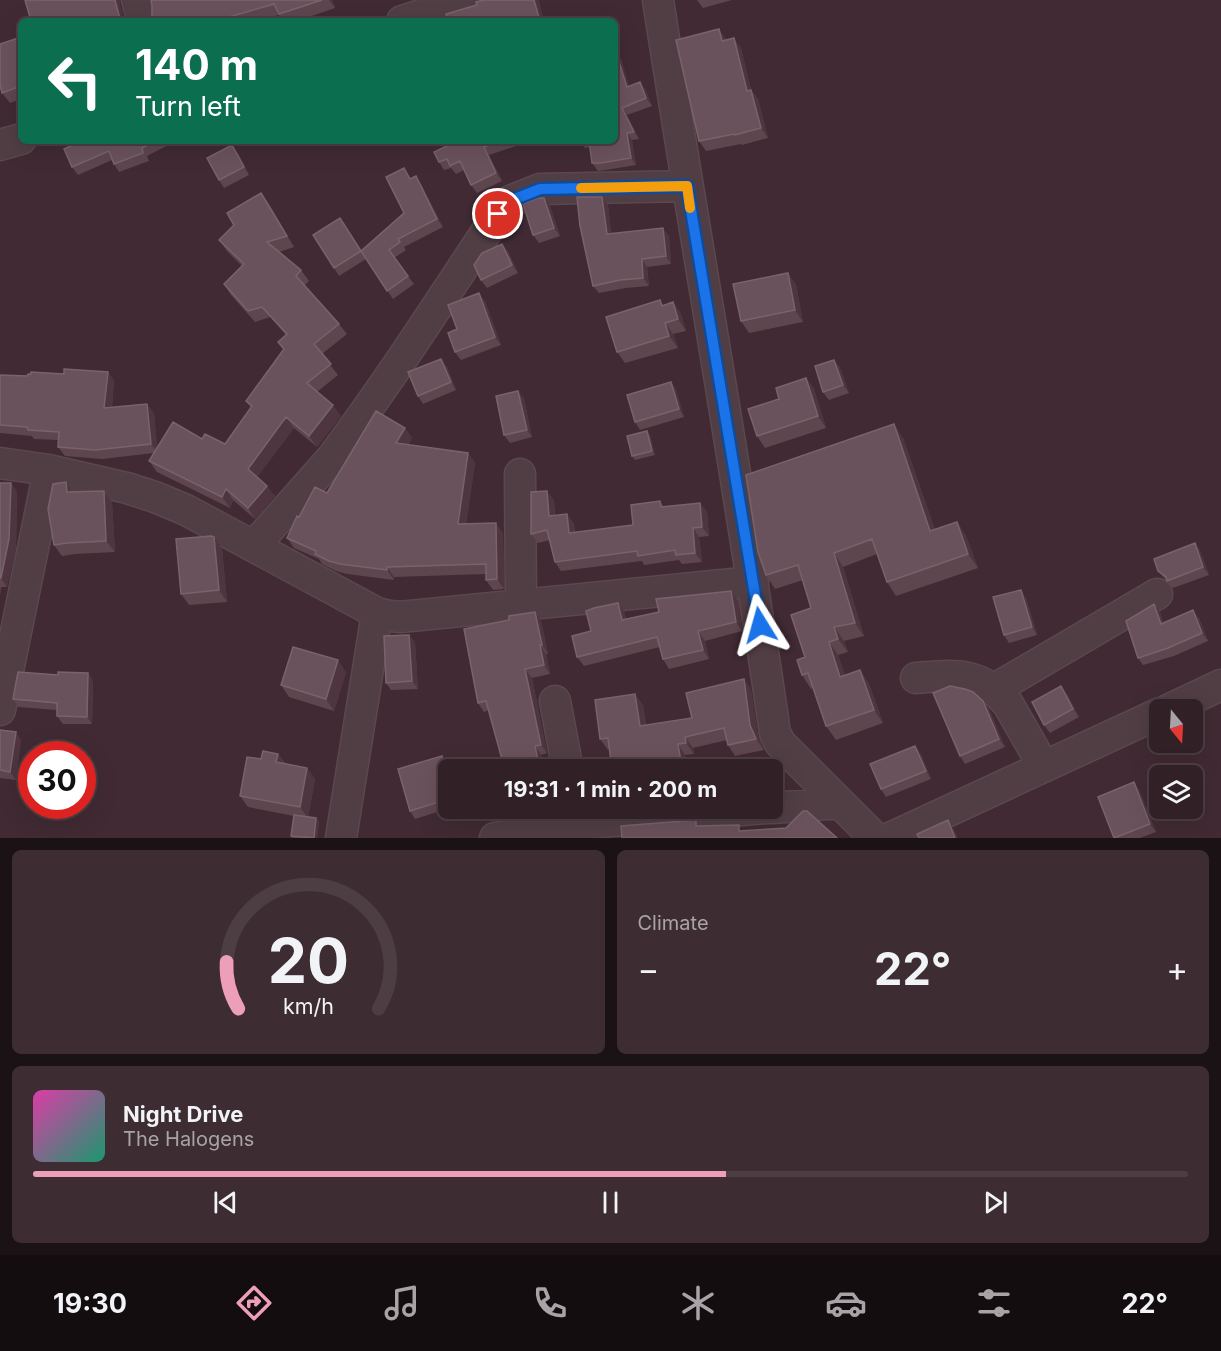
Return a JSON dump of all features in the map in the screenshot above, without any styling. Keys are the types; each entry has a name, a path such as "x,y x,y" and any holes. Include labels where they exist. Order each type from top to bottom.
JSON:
{"street":[{"path":"137,0 142,18"},
{"path":"411,18 468,0"},
{"path":"658,0 777,738 875,838"},
{"path":"0,145 18,140"},
{"path":"254,546 342,445 498,214 510,201 540,189 687,186"},
{"path":"0,462 49,470 127,488 155,497 186,510 377,613 390,616 400,617 753,582"},
{"path":"0,710 49,470"},
{"path":"520,474 521,605"},
{"path":"993,690 1157,594"},
{"path":"341,838 377,613"},
{"path":"916,678 957,675 984,683 1008,704 1044,767"},
{"path":"1191,699 1221,685"},
{"path":"555,701 566,759"},
{"path":"890,838 1149,719"},
{"path":"783,807 840,802"},
{"path":"495,838 579,823 629,819"}],"building":[{"path":"25,0 115,0 120,18 30,18"},
{"path":"151,0 322,0 279,14 274,4 225,18 150,18"},
{"path":"534,0 539,18 447,18 446,14 477,5 476,2"},
{"path":"719,29 722,41 734,38 747,91 751,90 761,128 699,141 676,40"},
{"path":"18,38 18,87 2,93 0,85 0,44"},
{"path":"618,58 627,87 640,82 646,98 622,108 634,132 627,133 631,158 592,163 589,144 618,144"},
{"path":"75,144 149,144 142,148 143,153 114,164 109,151 72,167 64,149"},
{"path":"451,144 492,144 484,147 496,173 471,185 460,161 450,166 447,159 439,162 434,152"},
{"path":"232,145 244,167 219,180 207,158"},
{"path":"404,168 410,179 416,176 437,219 398,239 400,242 389,250 408,276 387,291 361,251 404,213 386,177"},
{"path":"261,193 287,236 267,242 301,270 296,276 339,324 314,344 331,364 307,383 333,405 309,436 286,417 248,469 267,486 248,508 226,489 222,497 149,461 173,422 202,439 205,434 225,444 252,406 246,401 284,349 278,342 287,334 262,307 248,311 224,284 244,264 219,240 234,225 227,213"},
{"path":"577,197 602,197 607,234 663,228 666,256 642,259 643,278 593,286 580,226"},
{"path":"544,198 554,228 533,235 523,204"},
{"path":"340,218 361,251 334,268 313,235"},
{"path":"502,244 512,265 481,280 474,265 482,253"},
{"path":"788,273 795,310 741,321 733,284"},
{"path":"479,293 495,337 455,352 448,333 457,329 448,305"},
{"path":"660,300 662,306 673,302 678,319 665,323 669,336 617,352 606,317"},
{"path":"441,359 451,382 418,396 408,372"},
{"path":"834,360 843,385 823,392 815,366"},
{"path":"64,369 108,372 104,408 147,404 151,444 95,450 58,447 59,432 0,425 0,375 28,376 31,372 64,374"},
{"path":"806,378 818,416 757,436 748,409 779,399 776,388"},
{"path":"671,382 679,409 635,422 627,395"},
{"path":"518,391 527,430 504,435 496,396"},
{"path":"376,411 405,428 396,443 468,453 458,524 496,523 497,579 486,580 486,564 387,567 387,570 340,564 329,561 315,554 316,551 287,538 297,516 299,517 315,487 327,493"},
{"path":"894,424 930,531 957,522 968,554 887,582 872,539 834,553 855,623 834,627 838,639 829,642 840,677 860,670 874,710 826,726 808,673 802,675 797,660 805,657 791,615 811,608 798,565 766,575 758,552 746,475"},
{"path":"647,431 652,451 632,456 627,436"},
{"path":"66,482 67,492 104,491 106,541 54,545 48,509 53,484"},
{"path":"0,483 11,483 9,539 1,578 0,578"},
{"path":"547,491 549,516 567,514 569,533 633,525 631,505 660,501 661,507 700,503 702,527 693,528 695,553 676,555 675,550 638,556 637,551 555,562 547,530 531,534 531,492"},
{"path":"214,537 219,590 181,594 176,539"},
{"path":"1195,543 1203,567 1167,581 1166,577 1158,571 1154,559"},
{"path":"1021,590 1032,627 1004,635 993,597"},
{"path":"731,591 736,622 698,631 703,650 663,659 657,637 577,657 572,636 591,631 586,611 618,603 622,620 659,612 656,599"},
{"path":"1154,604 1161,624 1193,610 1202,633 1138,658 1126,621"},
{"path":"535,612 542,645 540,645 544,665 525,669 541,745 535,746 538,759 502,759 486,701 478,703 464,629 509,620 509,616"},
{"path":"409,635 412,681 386,683 384,636"},
{"path":"293,647 338,660 326,699 281,685"},
{"path":"18,672 58,675 58,672 88,673 87,717 57,716 57,703 13,699"},
{"path":"744,679 750,725 756,739 728,745 724,728 685,737 686,743 678,744 680,759 611,759 608,738 600,739 595,700 635,694 640,726 692,718 686,693"},
{"path":"950,686 973,692 983,701 999,739 960,756 933,693"},
{"path":"1061,686 1073,709 1044,725 1032,702"},
{"path":"0,730 16,732 10,772 0,770"},
{"path":"915,746 926,771 881,789 870,764"},
{"path":"263,751 278,754 276,762 307,768 300,807 240,796 247,757 261,759"},
{"path":"442,756 443,759 438,759 438,802 410,811 398,769"},
{"path":"1134,782 1150,824 1114,838 1098,797"},
{"path":"803,811 807,811 837,838 622,838 621,826 696,820 696,826 739,825 739,831 786,828"},
{"path":"294,815 316,818 314,838 291,836"},
{"path":"948,820 955,838 919,838 917,834"}],"slow traffic":[{"path":"581,188 687,186 690,208"}],"route":[{"path":"498,214 510,201 540,189 687,186 760,625"}]}
